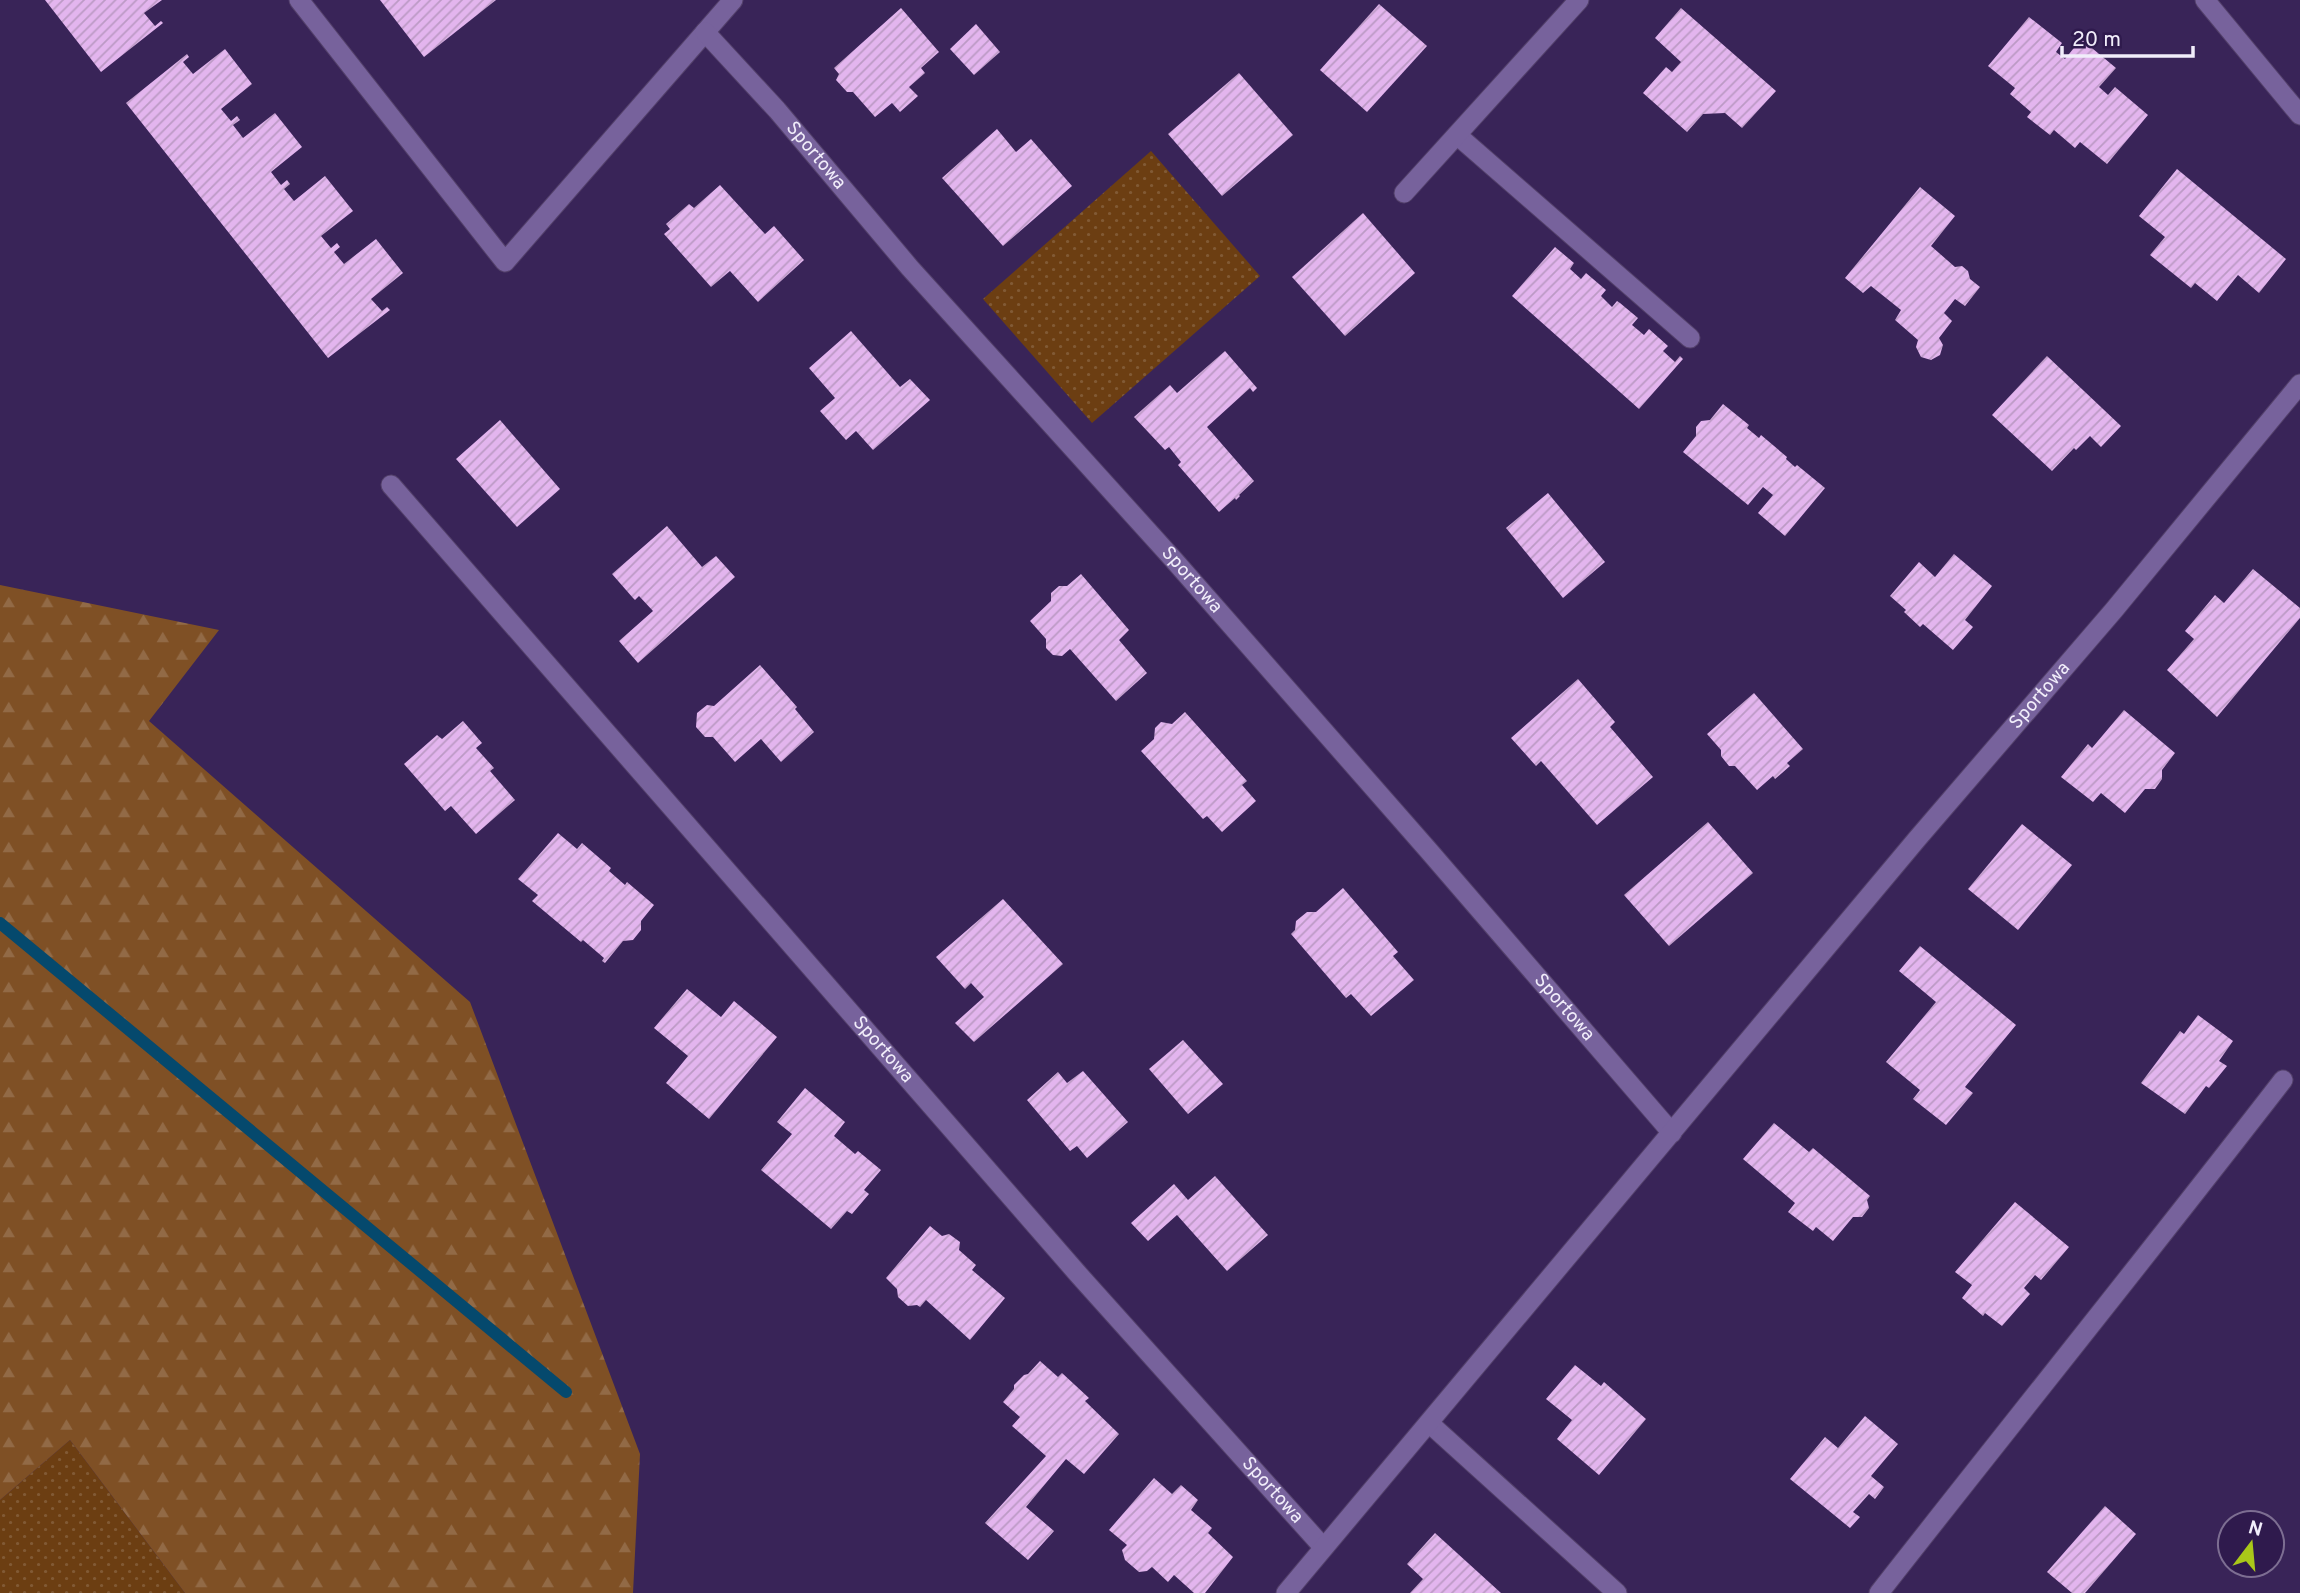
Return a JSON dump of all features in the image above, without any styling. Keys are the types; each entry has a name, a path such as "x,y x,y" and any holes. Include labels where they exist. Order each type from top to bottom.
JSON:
{"street":[{"path":"299,0 505,262 733,0"},
{"path":"1404,193 1578,0"},
{"path":"2205,0 2300,115"},
{"name":"Sportowa","path":"705,32 777,110 910,268 1218,611 1672,1133"},
{"path":"1457,135 1690,338"},
{"name":"Sportowa","path":"1286,1593 1917,839 2114,610 2300,384"},
{"name":"Sportowa","path":"391,485 1069,1264 1323,1547"},
{"path":"1879,1593 2283,1080"},
{"path":"1429,1423 1617,1593"}],"shaded area":[{"path":"1151,151 1260,276 1092,423 983,299"},
{"path":"70,1440 185,1593 0,1593 0,1500"}],"green space":[{"path":"0,585 219,630 149,721 470,1002 640,1454 633,1593 185,1593 70,1440 0,1500"}],"building":[{"path":"45,0 162,0 144,13 155,26 161,21 163,23 101,72"},
{"path":"380,0 496,0 424,57"},
{"path":"1379,4 1427,46 1367,112 1320,70"},
{"path":"901,8 939,52 921,68 925,73 909,87 918,96 900,112 892,103 875,117 853,92 847,92 836,80 839,74 834,68"},
{"path":"1681,8 1776,91 1742,128 1725,113 1703,114 1687,132 1643,93 1666,67 1672,72 1681,62 1655,38"},
{"path":"2029,17 2062,43 2056,52 2065,59 2081,39 2116,68 2099,87 2108,95 2115,87 2148,115 2107,164 2080,142 2075,148 2054,130 2050,135 2027,117 2031,112 2010,94 2015,88 1988,66"},
{"path":"976,24 1000,52 974,75 950,49"},
{"path":"225,49 252,84 221,109 231,121 237,116 240,120 233,125 243,138 275,113 302,147 271,172 281,185 287,180 290,184 284,189 294,201 325,176 353,211 321,236 331,248 337,243 340,247 334,252 344,264 376,239 403,273 371,299 382,311 387,307 390,310 328,358 126,103 187,54 189,57 183,62 193,74"},
{"path":"1239,73 1293,135 1222,196 1168,134"},
{"path":"997,129 1016,152 1031,139 1072,186 1003,246 942,178"},
{"path":"2177,169 2286,259 2259,293 2238,275 2217,301 2195,283 2191,288 2150,255 2165,237 2139,216"},
{"path":"720,185 765,234 774,226 804,260 758,302 730,271 711,287 664,234 670,229 666,224 689,204 694,208"},
{"path":"1920,187 1955,216 1931,246 1955,267 1962,266 1968,271 1970,279 1980,287 1965,306 1955,299 1944,313 1952,321 1939,338 1943,345 1940,355 1931,360 1921,357 1916,347 1918,340 1895,320 1901,310 1871,286 1863,293 1845,278"},
{"path":"1363,213 1415,273 1345,336 1292,277"},
{"path":"1555,247 1574,263 1570,269 1581,279 1586,273 1606,290 1601,296 1612,307 1617,301 1638,318 1632,325 1644,335 1649,329 1668,346 1663,351 1675,362 1680,356 1683,359 1639,409 1512,296"},
{"path":"851,331 900,387 910,379 930,400 873,450 856,431 846,440 820,411 835,398 809,368"},
{"path":"1225,351 1257,388 1253,392 1250,388 1207,427 1254,481 1236,500 1235,498 1219,512 1178,465 1181,462 1169,447 1165,450 1134,417 1170,385 1177,393"},
{"path":"2047,356 2121,426 2101,447 2090,436 2052,471 1992,415"},
{"path":"1723,404 1749,425 1747,428 1759,438 1761,435 1795,467 1797,465 1825,488 1785,536 1758,513 1773,495 1763,487 1748,505 1683,452 1696,436 1696,427 1701,421 1710,420"},
{"path":"500,420 560,489 517,527 456,459"},
{"path":"1548,493 1605,562 1563,598 1506,528"},
{"path":"667,526 702,567 716,556 735,577 638,663 619,641 653,611 639,596 635,600 612,574"},
{"path":"1954,554 1992,586 1965,620 1973,627 1953,650 1923,624 1920,627 1890,596 1919,562 1935,577"},
{"path":"2253,569 2300,608 2300,618 2217,717 2167,670 2194,639 2185,631 2215,595 2224,603"},
{"path":"1081,574 1129,630 1119,640 1147,673 1116,701 1070,649 1062,656 1053,655 1046,648 1046,639 1030,621 1051,601 1051,593 1059,586 1067,586"},
{"path":"760,665 797,707 795,709 814,732 781,762 761,739 735,762 713,737 705,737 696,727 697,713 707,705 714,706"},
{"path":"1578,679 1615,722 1610,727 1653,777 1597,825 1541,761 1536,766 1511,738"},
{"path":"1754,693 1803,749 1787,763 1790,766 1757,790 1735,766 1729,766 1721,756 1721,750 1707,734"},
{"path":"2124,710 2175,753 2162,770 2162,779 2155,789 2145,789 2125,813 2101,793 2093,802 2061,777 2088,744 2092,748"},
{"path":"1185,712 1247,781 1242,785 1256,801 1222,832 1207,816 1203,819 1141,751 1154,739 1155,728 1161,722 1172,724"},
{"path":"463,721 482,743 476,748 494,768 490,771 515,800 476,834 451,806 445,811 404,764 437,735 442,739"},
{"path":"1708,822 1753,873 1669,946 1624,895"},
{"path":"2022,824 2072,865 2018,930 1968,889"},
{"path":"558,833 577,849 582,843 611,868 609,871 625,885 627,882 654,905 641,921 641,930 633,940 623,941 605,963 602,961 604,958 583,940 581,942 532,901 538,895 518,879"},
{"path":"1343,888 1398,952 1393,956 1414,980 1371,1016 1351,994 1346,998 1291,934 1295,930 1296,921 1307,912 1316,912"},
{"path":"1003,899 1063,964 974,1042 955,1023 984,997 971,983 965,989 936,957"},
{"path":"1920,946 2016,1025 1965,1087 1973,1093 1946,1125 1913,1099 1920,1090 1886,1062 1936,1002 1899,971"},
{"path":"687,989 721,1017 734,1001 777,1037 709,1119 666,1083 688,1056 654,1028"},
{"path":"2198,1015 2233,1041 2219,1061 2227,1066 2209,1088 2206,1086 2185,1114 2141,1083 2180,1031 2184,1034"},
{"path":"1183,1040 1223,1084 1188,1114 1149,1069"},
{"path":"1083,1071 1128,1122 1087,1158 1077,1146 1070,1151 1027,1100 1058,1072 1067,1083"},
{"path":"805,1088 845,1122 834,1136 855,1154 858,1151 881,1170 864,1190 869,1194 852,1214 847,1211 831,1229 761,1170 792,1134 777,1122"},
{"path":"1774,1123 1809,1152 1813,1148 1870,1196 1867,1200 1869,1208 1862,1217 1853,1217 1833,1241 1816,1227 1813,1231 1788,1212 1795,1203 1743,1159"},
{"path":"1215,1176 1268,1235 1227,1271 1177,1215 1148,1241 1131,1223 1174,1184 1188,1200"},
{"path":"2015,1202 2069,1247 2041,1280 2035,1275 2024,1288 2030,1294 2002,1326 1985,1313 1983,1316 1962,1298 1972,1285 1955,1272"},
{"path":"930,1226 942,1236 949,1234 960,1242 959,1250 976,1265 972,1270 1005,1298 970,1340 926,1300 920,1307 908,1306 898,1297 897,1289 886,1278"},
{"path":"1040,1361 1058,1377 1062,1373 1089,1398 1085,1401 1119,1434 1084,1474 1066,1459 1026,1507 1054,1531 1028,1560 985,1523 1046,1456 1012,1426 1020,1417 1003,1402 1014,1389 1014,1385"},
{"path":"1575,1365 1601,1386 1604,1382 1646,1419 1599,1475 1557,1439 1572,1420 1546,1399"},
{"path":"1865,1416 1898,1444 1871,1476 1884,1487 1875,1499 1869,1494 1853,1512 1860,1517 1850,1528 1790,1479 1825,1437 1838,1448"},
{"path":"1154,1478 1172,1494 1181,1485 1198,1500 1191,1510 1212,1528 1208,1533 1233,1557 1205,1593 1194,1593 1174,1575 1168,1582 1152,1567 1139,1572 1125,1560 1122,1550 1127,1545 1109,1530"},
{"path":"2105,1506 2136,1534 2085,1593 2072,1593 2047,1572"},
{"path":"1435,1533 1501,1593 1410,1593 1423,1579 1407,1564"}],"waterway":[{"path":"0,923 566,1392"}]}
